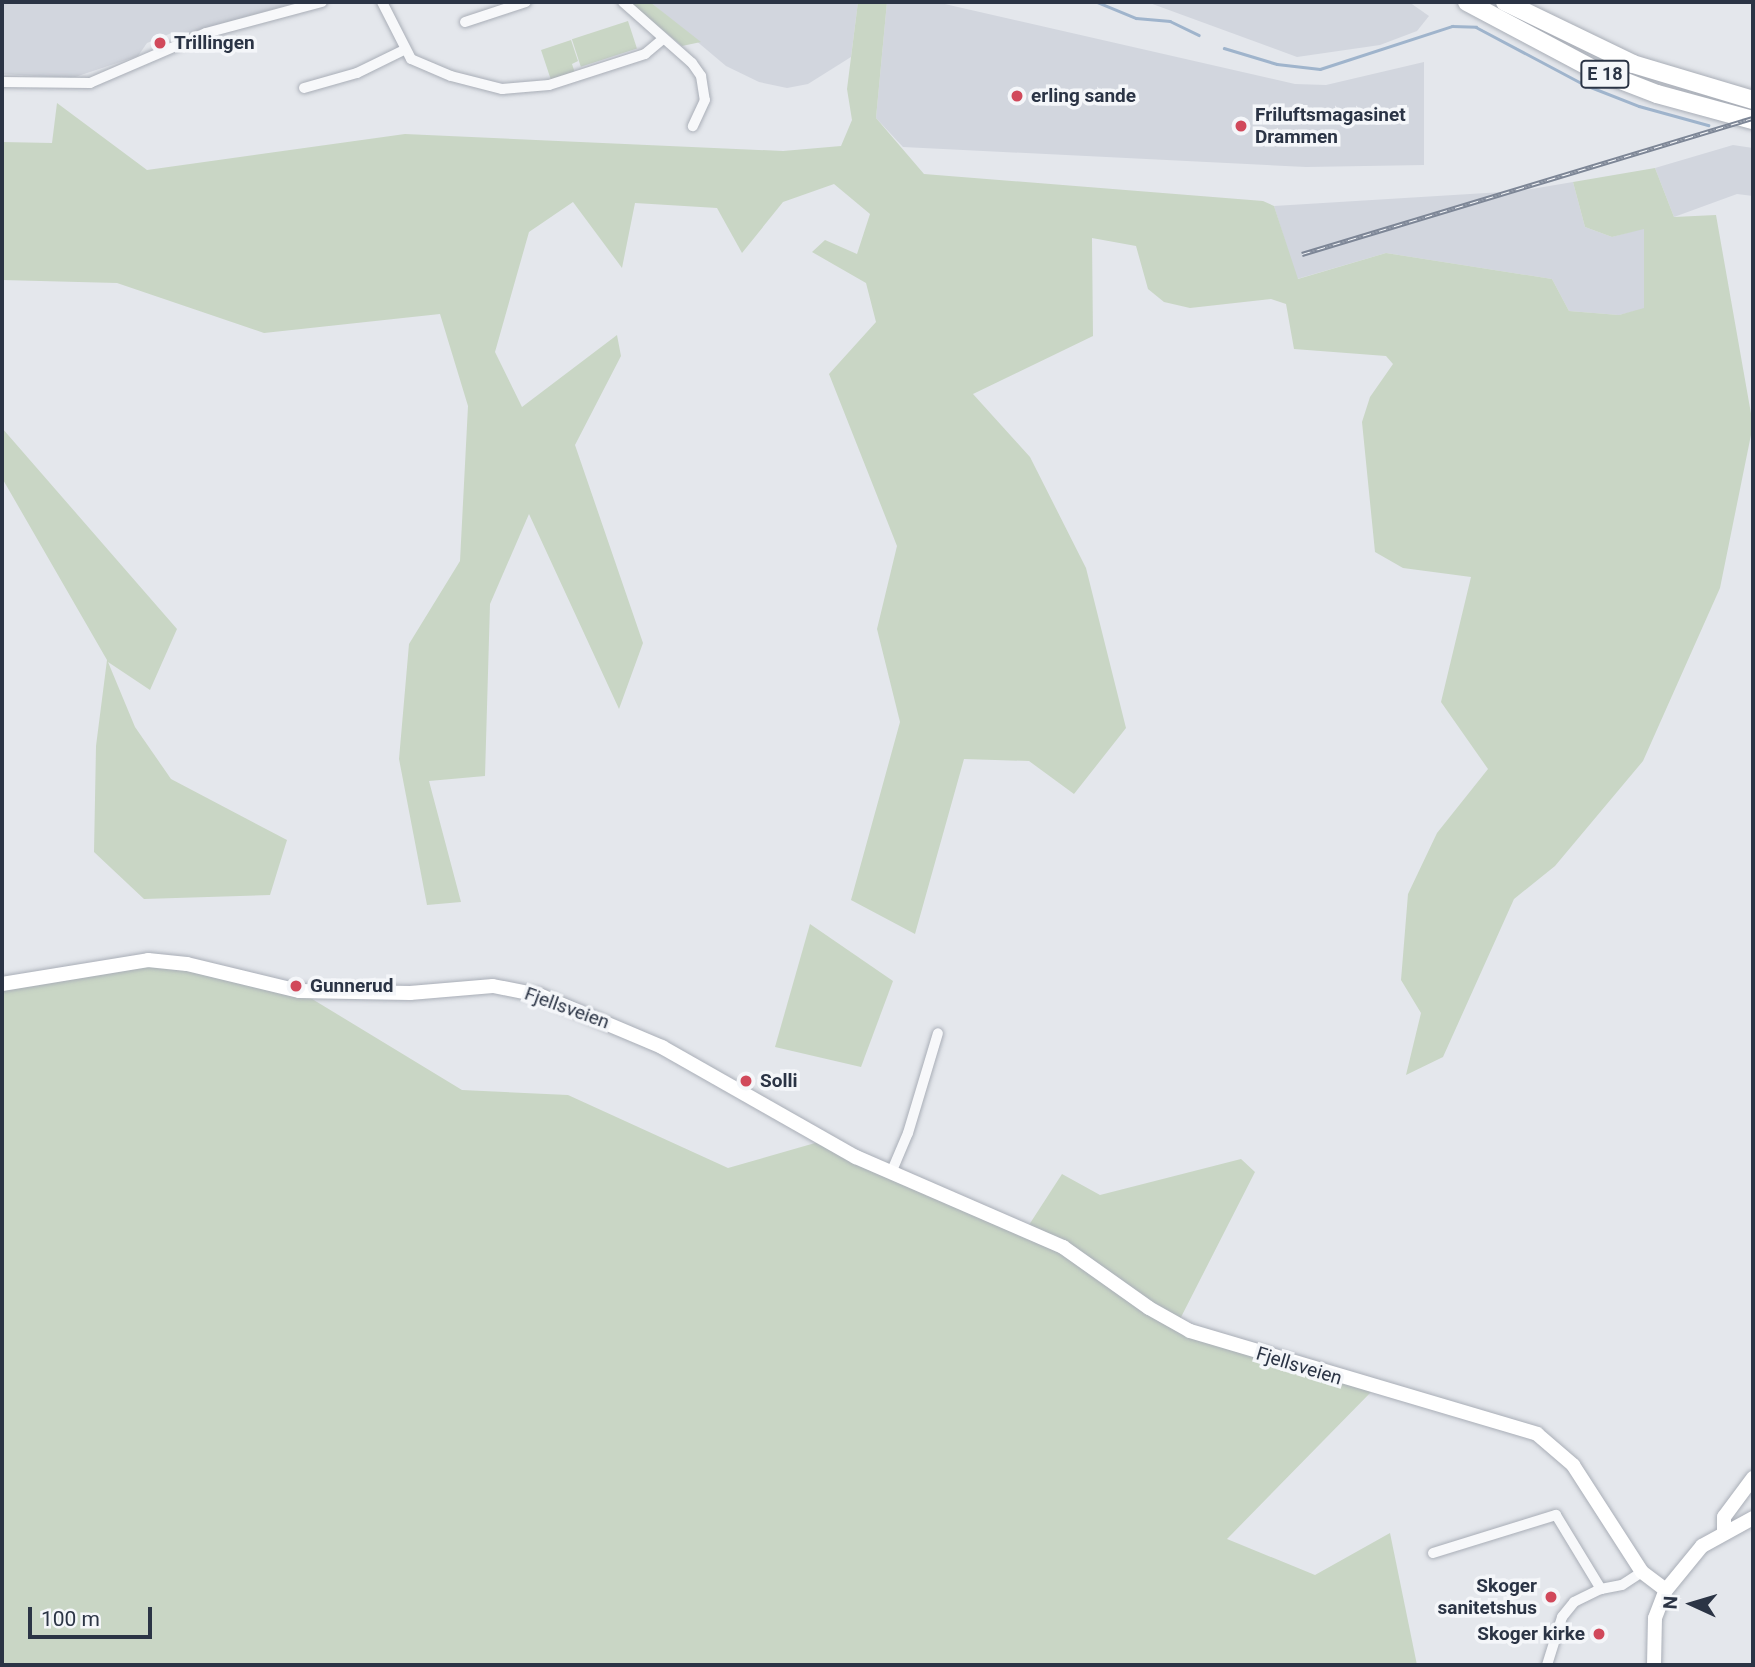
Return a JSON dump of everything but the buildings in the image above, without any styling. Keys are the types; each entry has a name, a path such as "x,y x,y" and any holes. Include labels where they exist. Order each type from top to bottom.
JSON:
{"highway":[{"name":"E 18","path":"1467,2 1595,70 1657,94 1753,120"},
{"name":"E 18","path":"1506,2 1633,64 1753,100"}],"main road":[{"name":"Fjellsveien","path":"2,984 148,960 187,964 263,985 316,992 514,988 662,1046 891,1173 1063,1247 1149,1308 1190,1331 1537,1434 1578,1472 1642,1572 1666,1590"},
{"path":"1724,1532 1724,1517 1753,1478"},
{"path":"1654,1665 1655,1618 1666,1590 1696,1552 1724,1532 1753,1518"}],"street":[{"path":"2,82 90,83 205,33 322,2"},
{"path":"382,2 404,50 416,62 450,76 522,90 635,58 663,38"},
{"path":"465,22 526,2"},
{"path":"623,2 692,62 704,82 705,100 693,126"},
{"path":"304,88 357,74 404,50"},
{"path":"891,1173 908,1133 938,1034"},
{"path":"1433,1553 1556,1515 1601,1589"},
{"path":"1547,1665 1568,1609 1601,1589 1622,1586 1642,1572"}],"shaded area":[{"path":"2,2 299,2 187,33 174,32 147,43 138,56 72,78 2,74"},
{"path":"650,2 858,2 851,57 808,84 787,88 759,82 726,66"},
{"path":"887,2 936,2 1295,84 1326,85 1424,62 1424,165 1306,167 903,147 876,118"},
{"path":"1147,2 1409,2 1429,16 1417,31 1380,45 1297,57"},
{"path":"1733,145 1753,148 1753,196 1737,194 1674,217 1655,168"},
{"path":"1573,182 1585,227 1612,237 1644,228 1644,309 1619,315 1569,311 1552,279 1386,253 1297,279 1274,206 1519,191"}],"green space":[{"path":"629,2 650,2 701,42 682,46"},
{"path":"858,2 887,2 876,118 924,174 1263,201 1274,206 1298,279 1386,253 1552,279 1569,311 1619,315 1644,308 1644,229 1612,237 1585,227 1573,182 1655,168 1674,217 1716,215 1753,425 1720,588 1643,761 1555,866 1514,899 1443,1057 1406,1075 1421,1013 1401,980 1408,894 1437,833 1488,769 1441,702 1471,577 1403,568 1375,552 1362,422 1370,397 1393,364 1386,356 1294,349 1286,304 1271,299 1190,308 1164,302 1148,289 1136,246 1092,238 1093,336 973,394 1030,457 1086,568 1126,728 1074,794 1029,761 964,759 915,934 851,900 900,722 877,629 897,546 829,374 876,322 866,283 812,252 825,240 857,254 870,214 834,184 783,202 742,253 717,208 635,203 622,268 573,202 529,232 495,352 522,407 617,335 621,356 575,445 643,643 619,709 529,514 490,604 485,776 429,781 461,902 427,905 399,759 409,644 460,561 468,406 440,314 264,333 117,283 2,280 2,142 52,143 57,103 147,170 405,134 783,151 841,146 852,120 847,89"},
{"path":"628,21 637,49 581,67 572,39"},
{"path":"571,40 578,61 572,64 575,73 551,80 541,50"},
{"path":"2,428 177,629 150,690 108,662 135,727 171,779 287,840 270,895 144,899 94,852 96,746 107,660 2,478"},
{"path":"810,924 893,981 861,1067 775,1047"},
{"path":"141,960 299,991 462,1090 568,1095 728,1168 829,1139 1027,1228 1062,1174 1100,1195 1241,1159 1255,1172 1176,1327 1374,1389 1227,1539 1315,1575 1390,1533 1417,1665 2,1665 2,980"}],"waterway":[{"path":"1097,2 1136,18 1170,21 1199,35"},
{"path":"1224,48 1277,64 1320,69 1452,26 1476,27 1583,84 1639,106 1708,125"}],"railway":[{"path":"1302,254 1753,118"}],"place":[{"name":"Trillingen","path":"160,43"},
{"name":"erling sande","path":"1017,96"},
{"name":"Friluftsmagasinet Drammen","path":"1241,126"},
{"name":"Gunnerud","path":"296,986"},
{"name":"Solli","path":"746,1081"},
{"name":"Skoger sanitetshus","path":"1551,1597"},
{"name":"Skoger kirke","path":"1599,1634"}]}
